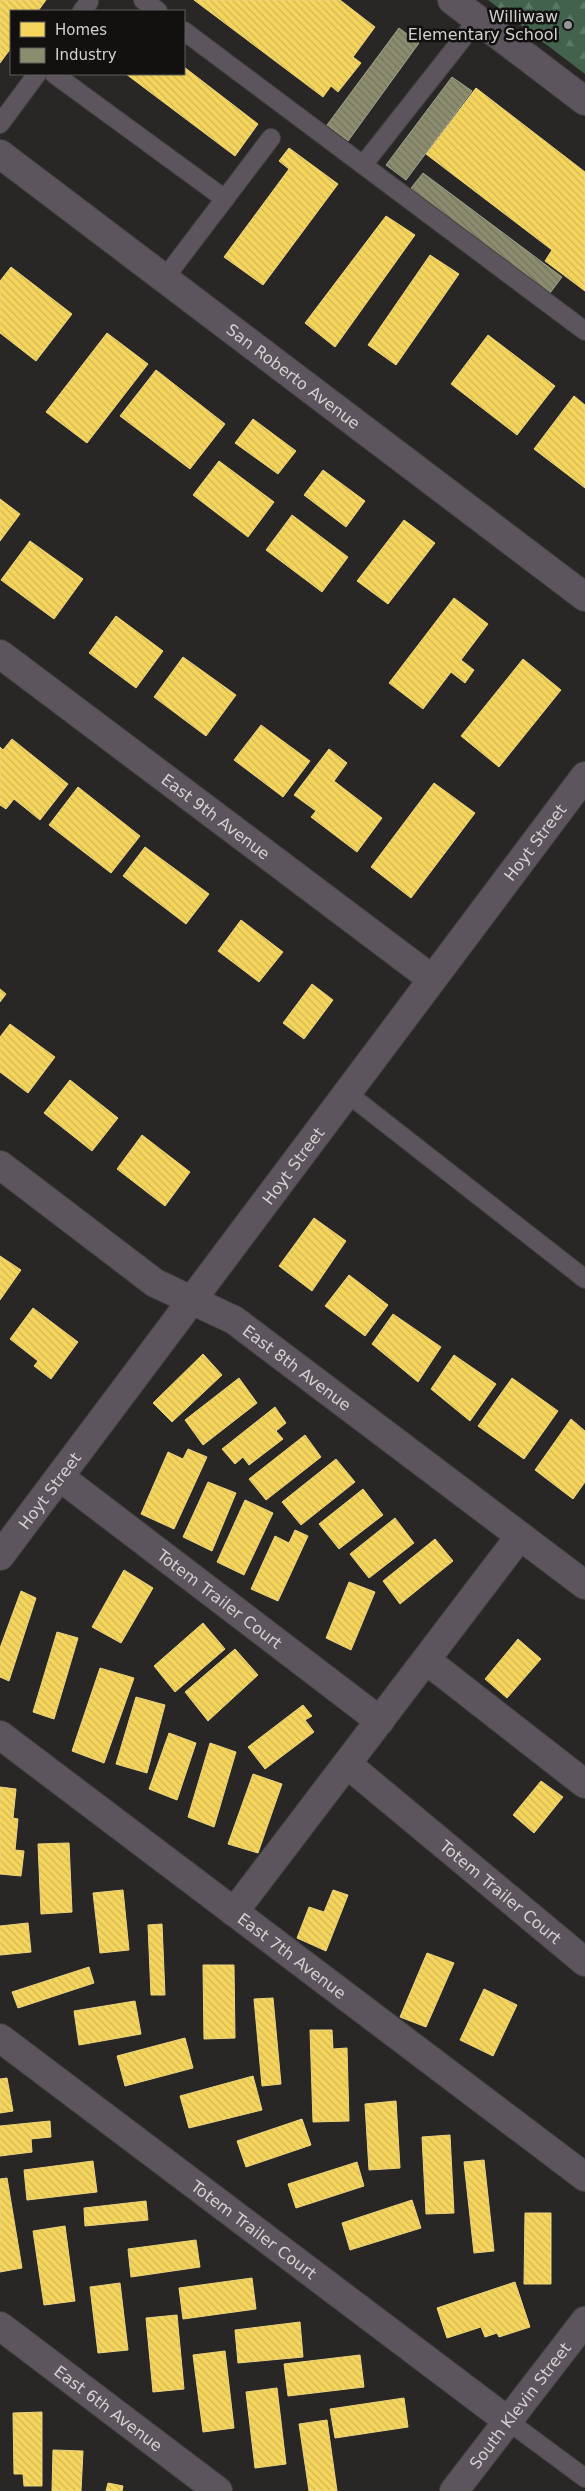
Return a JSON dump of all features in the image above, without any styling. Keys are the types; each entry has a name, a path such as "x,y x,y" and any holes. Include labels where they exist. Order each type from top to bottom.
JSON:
{"street":[{"path":"452,0 585,101"},
{"name":"San Roberto Avenue","path":"0,154 585,597"},
{"name":"East 9th Avenue","path":"0,654 432,978"},
{"name":"Hoyt Street","path":"0,1556 194,1301 432,978 585,776"},
{"name":"East 8th Avenue","path":"0,1165 154,1283 234,1320 585,1585"},
{"name":"Totem Trailer Court","path":"60,1477 380,1721"},
{"path":"234,1912 520,1536"},
{"path":"426,1660 585,1784"},
{"name":"East 7th Avenue","path":"0,1735 585,2177"},
{"name":"Totem Trailer Court","path":"347,1764 585,1962"},
{"name":"Totem Trailer Court","path":"0,2038 508,2421"},
{"name":"South Klevin Street","path":"454,2491 585,2321"},
{"name":"East 6th Avenue","path":"0,2326 218,2491"}],"lane":[{"path":"143,0 157,10"},
{"path":"363,165 478,19"},
{"path":"185,31 585,331"},
{"path":"0,124 36,75"},
{"path":"55,75 225,199"},
{"path":"164,279 271,138"},
{"path":"347,1094 585,1279"},
{"path":"508,2421 585,2478"}],"green space":[{"path":"488,0 585,0 585,74"}],"building: Homes":[{"path":"0,0 46,0 39,10 10,10 10,49 0,63"},
{"path":"194,0 340,0 375,27 353,57 361,63 338,92 331,86 323,97"},
{"path":"185,68 258,124 235,156 127,75 185,75"},
{"path":"476,88 585,172 585,291 545,261 552,250 426,154"},
{"path":"289,148 338,184 263,285 224,257 289,169 279,161"},
{"path":"386,216 415,235 335,347 305,323"},
{"path":"430,255 459,274 396,365 368,345"},
{"path":"11,267 72,314 36,361 0,333 0,281"},
{"path":"107,333 148,364 87,443 46,412"},
{"path":"488,335 555,386 517,435 451,384"},
{"path":"156,370 225,424 190,469 120,416"},
{"path":"574,396 585,405 585,488 534,449"},
{"path":"253,419 296,451 278,474 235,443"},
{"path":"219,461 274,502 248,537 193,495"},
{"path":"323,470 365,501 346,527 304,495"},
{"path":"0,499 20,514 0,541"},
{"path":"292,515 348,557 322,592 266,550"},
{"path":"404,520 435,543 388,604 357,581"},
{"path":"30,541 83,579 54,619 1,580"},
{"path":"454,598 488,624 461,660 474,670 465,683 451,672 423,709 389,683"},
{"path":"116,616 163,651 136,688 89,653"},
{"path":"183,657 236,695 206,736 154,697"},
{"path":"523,659 561,690 499,767 461,736"},
{"path":"261,725 310,761 283,797 234,760"},
{"path":"12,739 68,784 40,820 14,799 6,809 0,805 0,747 3,750"},
{"path":"329,749 347,763 334,781 382,818 357,852 311,817 316,811 294,795"},
{"path":"434,783 475,813 411,898 371,867"},
{"path":"78,787 140,836 111,873 49,825"},
{"path":"145,847 209,894 186,924 123,876"},
{"path":"241,920 283,952 259,982 218,951"},
{"path":"312,984 333,1000 304,1039 283,1023"},
{"path":"0,989 6,994 0,1002"},
{"path":"10,1024 55,1057 28,1093 0,1072 0,1037"},
{"path":"70,1080 118,1118 92,1151 44,1113"},
{"path":"142,1135 190,1172 165,1206 117,1169"},
{"path":"314,1218 346,1241 312,1291 279,1266"},
{"path":"0,1256 21,1270 0,1300"},
{"path":"349,1275 388,1305 365,1336 325,1306"},
{"path":"33,1308 78,1342 51,1379 34,1366 38,1361 10,1339"},
{"path":"393,1314 441,1347 418,1382 372,1344"},
{"path":"203,1354 222,1375 172,1422 153,1403"},
{"path":"454,1355 496,1384 470,1421 431,1389"},
{"path":"239,1378 257,1403 203,1445 185,1420"},
{"path":"512,1378 558,1411 524,1459 478,1426"},
{"path":"275,1407 286,1423 276,1431 283,1439 249,1465 243,1457 235,1464 222,1449"},
{"path":"571,1419 585,1431 585,1482 573,1499 535,1470"},
{"path":"305,1435 321,1457 266,1500 249,1479"},
{"path":"188,1449 207,1457 174,1529 141,1514 168,1452 183,1459"},
{"path":"336,1459 355,1482 301,1525 282,1502"},
{"path":"208,1482 236,1493 212,1551 183,1537"},
{"path":"363,1489 383,1515 339,1549 319,1524"},
{"path":"245,1500 273,1513 244,1575 217,1562"},
{"path":"395,1518 414,1543 369,1578 350,1554"},
{"path":"295,1530 308,1536 278,1601 251,1589 275,1536 289,1543"},
{"path":"435,1539 453,1561 400,1604 383,1581"},
{"path":"124,1570 153,1588 121,1643 92,1627"},
{"path":"349,1582 375,1592 351,1650 326,1638"},
{"path":"21,1591 36,1598 9,1681 0,1677 0,1648"},
{"path":"203,1623 225,1649 175,1692 154,1666"},
{"path":"57,1632 78,1638 54,1719 33,1712"},
{"path":"518,1639 541,1659 507,1698 485,1679"},
{"path":"235,1649 258,1675 208,1721 185,1692"},
{"path":"100,1668 134,1678 104,1763 72,1751"},
{"path":"136,1697 165,1705 147,1773 116,1764"},
{"path":"303,1705 312,1716 305,1720 314,1732 265,1769 248,1747"},
{"path":"169,1733 196,1743 177,1800 149,1789"},
{"path":"210,1743 236,1752 214,1827 188,1817"},
{"path":"253,1774 282,1784 258,1853 228,1844"},
{"path":"541,1781 563,1797 534,1833 513,1815"},
{"path":"0,1787 16,1789 13,1818 18,1819 15,1850 24,1851 21,1876 0,1874"},
{"path":"69,1843 72,1912 41,1914 38,1844"},
{"path":"123,1890 129,1950 100,1953 93,1893"},
{"path":"333,1890 348,1895 326,1951 297,1938 309,1907 324,1912"},
{"path":"28,1923 31,1952 0,1955 0,1926"},
{"path":"162,1924 165,1995 151,1995 148,1925"},
{"path":"427,1953 454,1963 426,2027 400,2017"},
{"path":"203,1965 234,1965 235,2038 204,2039"},
{"path":"89,1967 94,1983 18,2008 12,1992"},
{"path":"484,1989 517,2005 493,2056 460,2040"},
{"path":"273,1998 281,2084 262,2086 254,1999"},
{"path":"135,2001 141,2034 79,2045 74,2011"},
{"path":"310,2030 332,2030 333,2049 347,2048 349,2121 313,2122"},
{"path":"185,2038 193,2068 125,2086 117,2056"},
{"path":"253,2076 262,2110 189,2128 180,2096"},
{"path":"7,2078 13,2111 0,2113 0,2079"},
{"path":"396,2101 400,2168 369,2170 365,2104"},
{"path":"302,2119 311,2145 246,2167 237,2141"},
{"path":"50,2121 51,2137 31,2139 32,2152 0,2156 0,2126"},
{"path":"450,2135 454,2213 426,2214 422,2137"},
{"path":"484,2160 494,2251 474,2253 464,2162"},
{"path":"93,2161 97,2192 27,2200 24,2170"},
{"path":"357,2162 364,2186 296,2208 288,2184"},
{"path":"7,2178 22,2268 0,2272 0,2179"},
{"path":"412,2200 421,2228 350,2250 342,2223"},
{"path":"146,2201 148,2220 85,2226 84,2208"},
{"path":"525,2213 551,2213 551,2284 524,2284"},
{"path":"65,2226 75,2301 44,2305 33,2231"},
{"path":"196,2240 200,2267 131,2277 128,2249"},
{"path":"252,2278 256,2309 183,2319 179,2288"},
{"path":"515,2282 530,2327 499,2337 497,2333 485,2337 481,2327 447,2338 437,2308"},
{"path":"120,2283 128,2350 98,2353 90,2287"},
{"path":"177,2315 184,2389 153,2392 146,2318"},
{"path":"300,2322 303,2357 238,2363 235,2330"},
{"path":"225,2351 234,2428 203,2432 193,2355"},
{"path":"360,2355 364,2387 288,2396 284,2364"},
{"path":"277,2388 286,2464 255,2468 246,2392"},
{"path":"404,2398 408,2427 335,2438 330,2409"},
{"path":"42,2412 42,2486 24,2486 23,2474 14,2474 13,2413"},
{"path":"327,2420 337,2491 309,2491 299,2424"},
{"path":"53,2450 83,2451 81,2491 52,2491"},
{"path":"108,2483 123,2486 122,2491 106,2491"}],"building: Industry":[{"path":"399,28 419,43 348,141 327,125"},
{"path":"452,77 472,91 406,180 386,165"},
{"path":"423,173 562,277 547,297 408,192"}],"place":[{"name":"Williwaw Elementary School","path":"568,25"}]}
